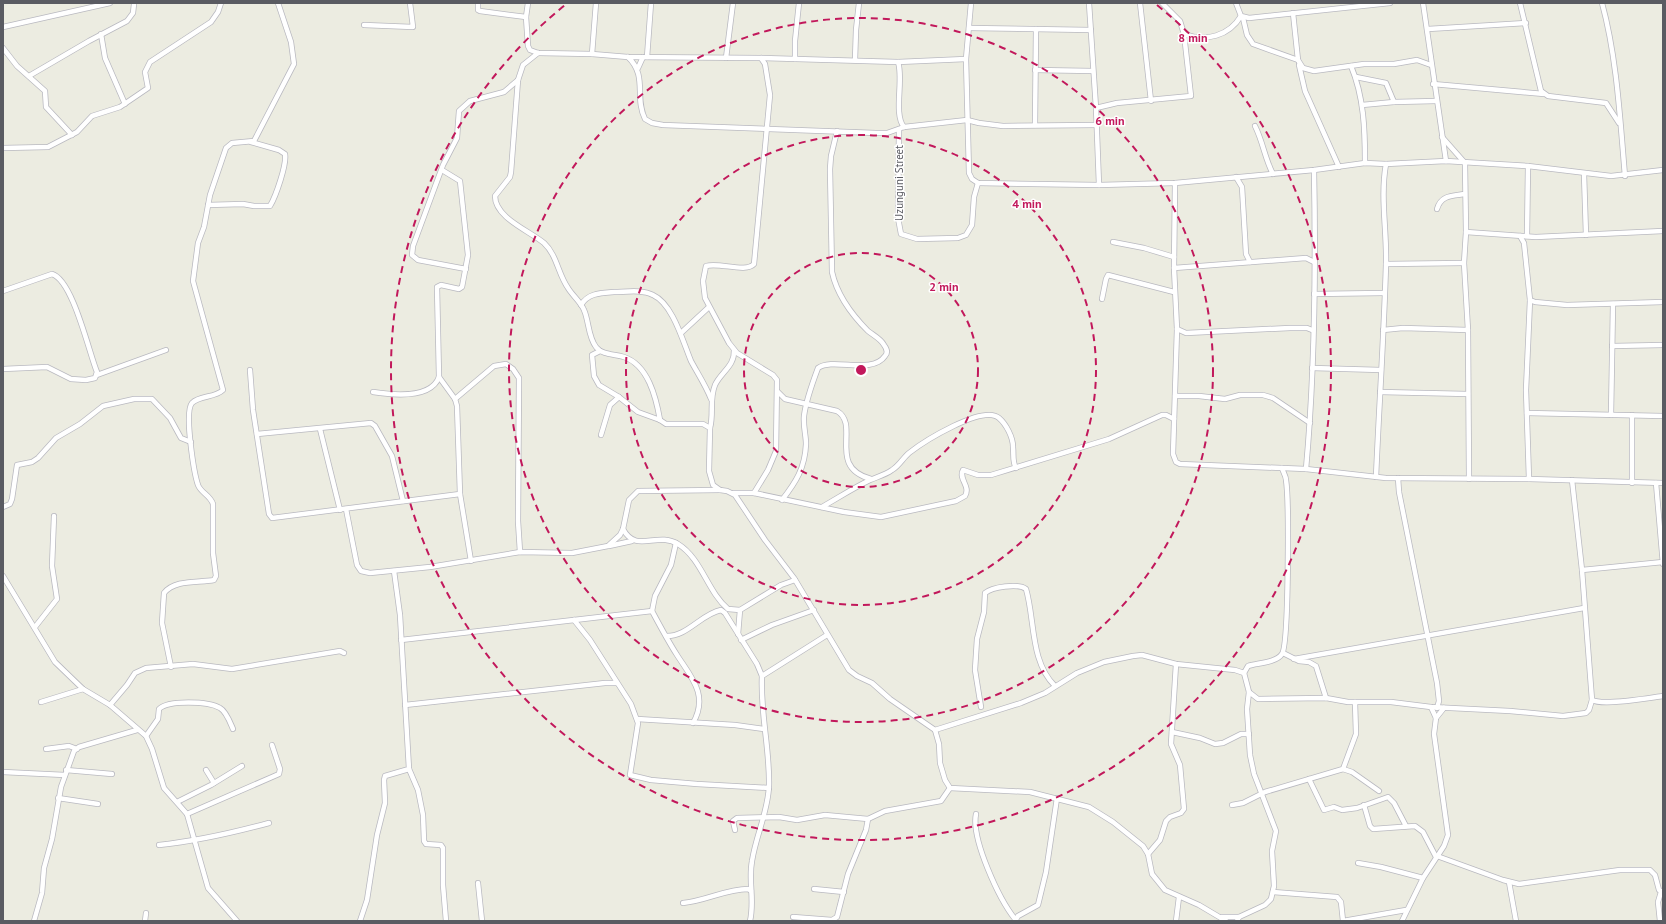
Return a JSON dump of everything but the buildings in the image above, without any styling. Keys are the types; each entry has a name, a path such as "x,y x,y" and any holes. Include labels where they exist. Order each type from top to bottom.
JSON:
{"street":[{"path":"3,27 110,3"},
{"path":"29,76 101,34 127,21 133,13 134,4 140,3"},
{"path":"3,148 48,147 72,135 92,116 107,112 125,104 148,88 145,72 150,62 211,22 218,12 221,3"},
{"path":"250,142 254,141 260,132 294,64 292,42 278,3"},
{"path":"364,25 413,27 410,3"},
{"path":"478,3 478,10 480,11 526,17"},
{"path":"528,3 526,17 529,48 538,53 592,54 628,58 761,58 898,62 966,58"},
{"path":"592,54 596,3"},
{"path":"651,3 645,57 638,68 642,113 645,119 652,123 876,133 899,130 904,127 967,120 979,124 1002,126 1096,125"},
{"path":"726,58 733,3"},
{"path":"796,59 795,41 799,3"},
{"path":"855,60 859,3"},
{"path":"971,3 966,58 969,173 972,179 978,183 1099,185 1175,183 1314,170 1365,163 1386,164 1446,161 1528,166 1584,174 1625,176 1663,170"},
{"path":"1089,3 1096,108 1099,185"},
{"path":"1140,3 1150,101"},
{"path":"1096,108 1118,103 1191,96 1184,34 1180,21 1162,3"},
{"path":"1236,3 1253,44 1298,62 1307,70 1319,71 1374,63 1394,64 1417,60 1431,65"},
{"path":"1184,34 1193,37 1217,35 1234,26 1242,17 1293,13 1346,5 1390,3"},
{"path":"1423,3 1428,29 1436,101 1446,161"},
{"path":"1520,3 1526,23 1541,92 1544,94"},
{"path":"1602,3 1617,88 1625,176"},
{"path":"1293,13 1298,62 1304,91 1339,166"},
{"path":"1428,29 1526,23"},
{"path":"969,28 1091,30"},
{"path":"1036,29 1036,125"},
{"path":"101,34 105,58 125,104"},
{"path":"3,48 10,59 45,91 48,109 72,135"},
{"path":"538,53 523,65 518,80 512,172 510,177 495,196 495,201 501,210 517,226 545,244 554,258 567,288 584,308 594,345 600,351 631,360 640,369 655,395 660,420"},
{"path":"628,58 638,68"},
{"path":"754,494 768,470 776,451 777,380 773,375 734,350 709,307 703,290 704,271 706,266 717,264 747,267 754,264 770,95 765,64 761,58"},
{"path":"898,62 900,69 901,89 899,117 904,127"},
{"path":"1351,66 1356,77 1362,105 1365,134 1365,163"},
{"path":"1036,70 1093,71"},
{"path":"1301,75 1307,70"},
{"path":"1356,77 1386,83 1394,102"},
{"path":"466,269 418,260 412,255 413,246 442,170 457,138 459,111 464,105 480,97 504,92 518,80"},
{"path":"1434,84 1544,94 1606,103 1619,123"},
{"path":"1362,105 1394,102 1436,101"},
{"path":"1255,126 1261,137 1265,158 1273,174"},
{"name":"Uzunguni Street","path":"899,130 898,218 901,234 917,239 930,237 958,238 966,235 972,226 974,197 978,183"},
{"path":"782,500 798,478 803,466 806,443 804,417 806,404 818,368 822,365 873,363 886,356 887,351 883,344 845,305 834,282 831,254 830,156 837,131"},
{"path":"1442,137 1465,163 1466,232 1464,263 1468,330 1469,479"},
{"path":"170,667 162,623 164,593 170,588 182,584 214,580 216,576 213,553 213,504 210,498 204,494 198,486 195,474 189,415 190,405 194,401 223,390 193,281 198,243 204,227 208,205 228,146 232,143 250,142 279,150 285,154 286,159 270,206 243,204 208,205"},
{"path":"1376,477 1386,264 1384,176 1386,164"},
{"path":"1527,236 1528,166"},
{"path":"373,392 387,394 430,389 436,384 439,377 437,287 441,285 459,289 462,287 468,255 461,185 458,178 442,170"},
{"path":"1306,469 1310,423 1314,294 1314,170"},
{"path":"1584,174 1586,235"},
{"path":"1236,177 1242,187 1246,254 1250,262"},
{"path":"1175,183 1174,292 1177,329 1173,459 1180,464 1306,469 1398,478 1529,479 1663,483"},
{"path":"1437,209 1438,203 1445,197 1465,194"},
{"path":"1466,232 1527,236 1663,231"},
{"path":"1520,236 1524,243 1530,300 1526,383 1529,479"},
{"path":"1112,242 1144,248 1174,257"},
{"path":"1174,268 1306,258 1314,262"},
{"path":"1386,264 1464,263"},
{"path":"3,291 52,274 60,278 77,310 97,375"},
{"path":"1102,299 1108,276 1174,292"},
{"path":"581,305 589,296 599,293 626,292 653,294 666,308 681,333 691,360 711,399"},
{"path":"1314,294 1384,293"},
{"path":"1530,300 1544,304 1663,302"},
{"path":"1611,415 1613,304"},
{"path":"681,333 709,307"},
{"path":"1177,329 1186,333 1290,328 1307,328 1312,330"},
{"path":"1383,330 1403,328 1468,330"},
{"path":"1612,346 1663,345"},
{"path":"3,369 47,368 65,377 86,380 166,350"},
{"path":"720,490 713,485 710,479 711,399 716,384 734,360 734,350"},
{"path":"600,351 592,355 596,381 599,385 619,397 638,412 660,420 666,424 703,424 710,428"},
{"path":"455,399 494,366 506,364 513,369 519,378 518,521 520,552"},
{"path":"1312,368 1381,370"},
{"path":"250,370 253,410 269,514 272,518 460,494"},
{"path":"439,377 455,399 458,418 460,494 471,561"},
{"path":"778,392 785,399 837,411 842,414 847,422 847,458 858,474 871,479"},
{"path":"1380,392 1468,394"},
{"path":"1175,396 1204,396 1225,399 1240,395 1263,395 1273,398 1310,423"},
{"path":"601,435 610,405 619,397"},
{"path":"3,507 10,504 12,499 17,465 32,462 38,458 56,438 80,424 103,406 134,400 152,399 170,418 181,438 191,442"},
{"path":"777,406 785,399"},
{"path":"822,507 871,479 893,469 913,450 954,426 980,415 990,414 1001,420 1013,440 1013,460 1016,468"},
{"path":"1527,414 1663,416"},
{"path":"608,546 615,541 623,529 629,500 638,491 646,489 720,490 754,494 872,516 899,514 956,501 965,496 967,488 962,476 963,470 984,476 1016,468 1109,439 1162,415 1166,415 1174,419"},
{"path":"1632,415 1632,483"},
{"path":"257,434 320,429 365,423 375,426 392,456 403,501"},
{"path":"320,429 340,510"},
{"path":"1221,917 1238,919 1265,905 1271,899 1273,892 1272,851 1276,831 1261,794 1250,755 1247,709 1249,692 1244,673 1248,666 1277,659 1283,653 1287,614 1287,544 1286,479 1282,468"},
{"path":"1398,478 1399,492 1437,683 1439,700 1437,708"},
{"path":"1249,692 1258,699 1326,698 1355,702 1391,702 1431,708 1510,711 1571,716 1581,715 1590,710 1592,700 1582,570 1572,480"},
{"path":"1582,570 1663,563 1656,483"},
{"path":"730,492 735,496 795,580 827,631 827,635 849,670 857,676 872,683 890,699 935,730 939,744 940,763 945,780 950,788"},
{"path":"346,509 357,565 361,571 370,573 471,561 520,552 572,552 632,541 664,540 676,543 698,565 712,591 728,609 740,610 782,585 795,580"},
{"path":"35,627 57,599 52,566 54,516"},
{"path":"623,529 627,537 632,541"},
{"path":"676,543 671,565 655,596 652,611 666,636 693,677 699,695 698,713 693,723"},
{"path":"394,571 401,640 409,769 418,790 423,815 424,841 426,844 442,845 443,848 443,885 446,921"},
{"path":"3,576 55,662 83,689 110,705 137,730 146,736 152,749 164,788 187,814 208,888 237,921"},
{"path":"981,707 976,686 977,639 984,612 985,593 990,589 1018,586 1026,589 1035,644 1045,671 1055,686"},
{"path":"1294,659 1584,608"},
{"path":"666,636 678,635 709,614 721,610 725,613 738,636 757,664 762,676 764,729 769,788 764,818 752,860 751,891 753,907 750,921"},
{"path":"738,636 740,610"},
{"path":"741,640 772,625 814,610"},
{"path":"401,640 652,611"},
{"path":"574,620 590,640 631,704 637,719 632,767 630,771 632,776 697,784 769,788"},
{"path":"762,676 827,635"},
{"path":"110,705 138,670 193,664 232,669 340,651 344,653"},
{"path":"1283,653 1294,659 1309,662 1316,666 1326,698"},
{"path":"935,730 1021,703 1077,673 1104,662 1133,656 1142,655 1176,664 1235,670 1244,673"},
{"path":"1148,854 1160,840 1166,820 1181,813 1184,809 1180,765 1173,752 1172,732 1176,664"},
{"path":"405,705 605,682 617,683"},
{"path":"41,702 83,689"},
{"path":"1592,700 1597,702 1663,696"},
{"path":"1343,769 1356,734 1355,702"},
{"path":"146,736 156,722 158,708 181,703 203,703 220,708 224,711 233,728"},
{"path":"1402,921 1406,910 1423,878 1444,846 1448,835 1435,747 1436,718 1431,708"},
{"path":"1436,718 1444,708"},
{"path":"637,719 735,725 764,729"},
{"path":"34,921 42,893 44,868 52,839 58,798 74,751 137,730"},
{"path":"1172,732 1200,738 1215,744 1223,743 1241,734 1249,734"},
{"path":"187,814 279,774 280,769 272,745"},
{"path":"46,749 69,746 77,749"},
{"path":"177,802 214,783 242,766"},
{"path":"360,921 367,900 385,803 385,776 409,769"},
{"path":"1232,805 1243,803 1265,792 1343,769 1352,772 1379,791"},
{"path":"206,770 214,783"},
{"path":"3,772 112,774"},
{"path":"1309,779 1324,810 1334,807 1342,810 1390,798 1406,826"},
{"path":"950,788 1030,792 1089,807 1104,816 1137,841 1148,854 1152,874 1168,893 1221,917 1226,921"},
{"path":"735,830 733,824 735,819 779,817 797,820 825,815 868,819 885,811 941,801 950,788"},
{"path":"58,798 98,804"},
{"path":"976,814 976,828 984,860 1008,910 1015,920 1038,905 1046,872 1057,798"},
{"path":"1364,805 1370,826 1373,829 1415,826 1423,832 1437,857 1509,882 1529,883 1620,870 1650,870 1655,875 1659,890 1662,892 1658,902 1660,921"},
{"path":"793,917 832,920 839,913 848,874 866,830 868,819"},
{"path":"159,846 194,842 269,823"},
{"path":"1358,863 1381,866 1423,878"},
{"path":"1509,882 1516,921"},
{"path":"478,883 482,921"},
{"path":"683,903 694,902 738,889 748,889 751,891"},
{"path":"814,889 844,892"},
{"path":"1273,892 1337,897 1341,902 1343,921 1406,910"},
{"path":"1176,921 1179,897"},
{"path":"145,921 146,914"}]}
